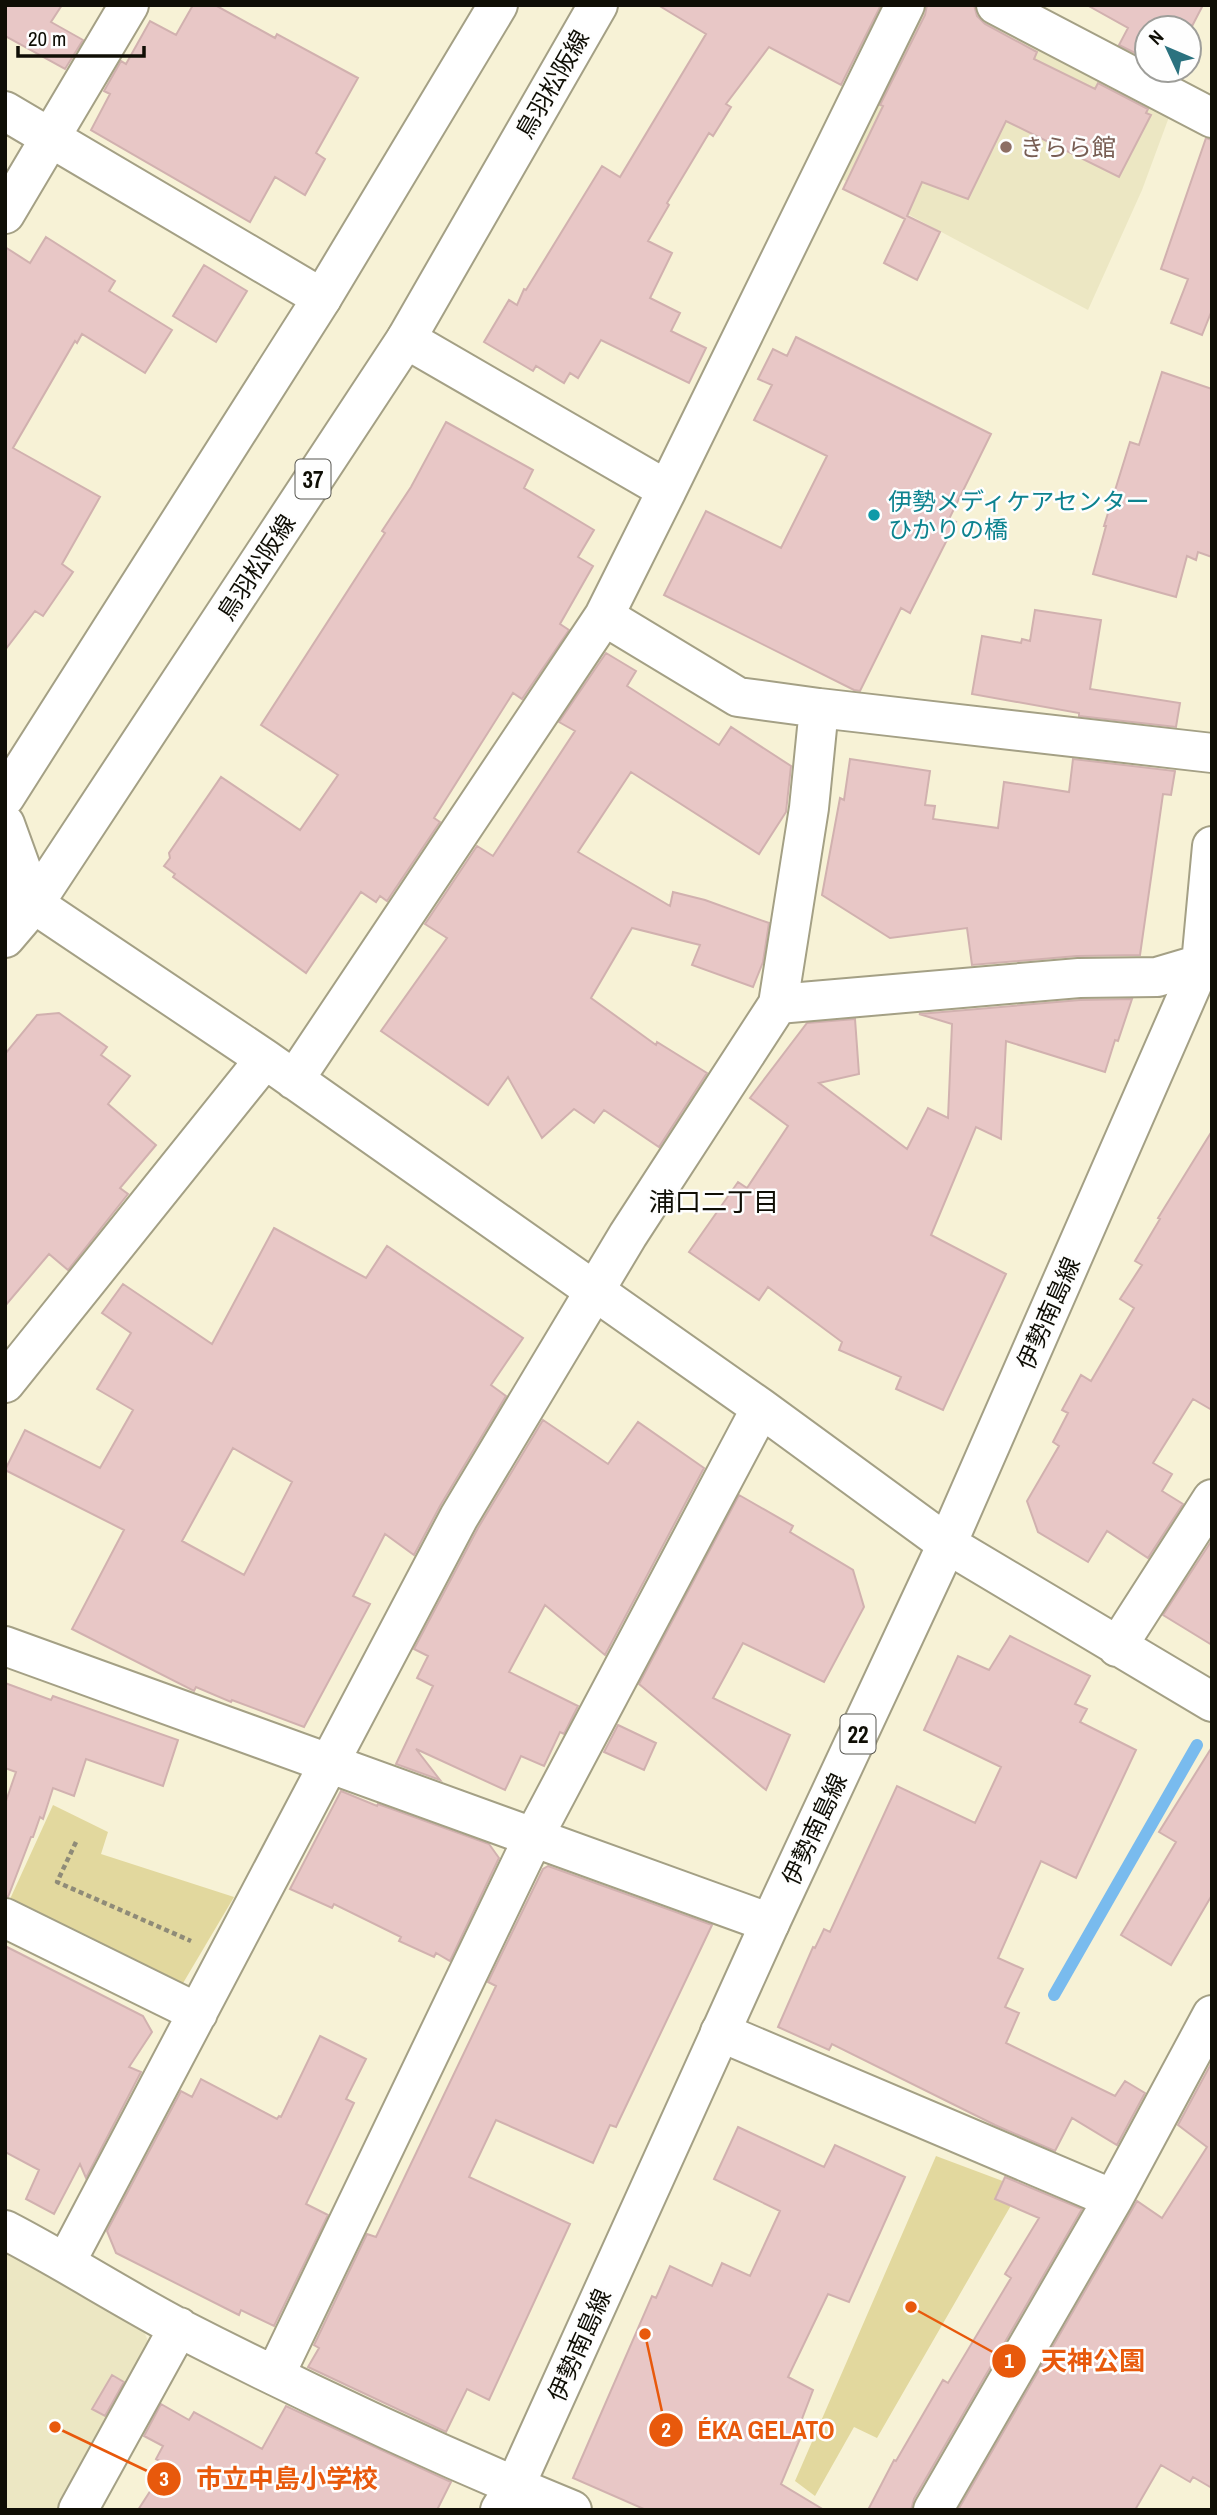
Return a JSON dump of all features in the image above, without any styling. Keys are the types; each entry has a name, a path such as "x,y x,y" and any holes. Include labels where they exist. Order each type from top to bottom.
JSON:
{"street":[{"path":"5,214 130,5"},
{"path":"5,797 322,298 498,5"},
{"name":"鳥羽松阪線","path":"5,938 20,903 406,339 598,5"},
{"path":"5,1382 279,1069 604,616 905,5"},
{"path":"996,5 1212,118"},
{"path":"5,111 322,298"},
{"path":"406,339 667,489"},
{"path":"604,616 738,697 1212,753"},
{"path":"66,2262 459,1517 594,1292 778,1004 809,808 819,708"},
{"path":"5,824 20,903 279,1069 761,1408 947,1544 1212,1702"},
{"name":"伊勢南島線","path":"507,2498 947,1544 1206,961 1212,846"},
{"path":"778,1004 1079,978 1157,977 1206,961"},
{"path":"275,2375 533,1838 761,1408"},
{"path":"1117,1647 1212,1499"},
{"path":"5,1646 770,1923"},
{"path":"5,1918 198,2013"},
{"path":"933,2510 1113,2199 1212,2015"},
{"path":"720,2032 1113,2199"},
{"path":"5,2230 179,2328 275,2375 507,2498 572,2510"},
{"path":"78,2510 179,2328"}],"path":[{"path":"76,1842 57,1882 227,1957"}],"shaded area":[{"name":"きらら館","path":"927,5 968,5 1169,117 1142,190 1088,310 838,177"},
{"path":"53,1805 108,1832 101,1854 234,1897 176,1995 5,1910"},
{"path":"936,2156 1021,2188 877,2438 854,2427 815,2496 795,2481"},
{"path":"5,2249 138,2316 149,2344 58,2510 5,2510"}],"building":[{"path":"5,5 62,5 51,22 83,40 65,69 5,36"},
{"path":"193,5 215,5 275,38 277,34 358,78 316,153 325,159 305,195 275,177 250,222 91,130 110,94 104,91 121,61 126,64 150,21 176,35"},
{"path":"658,5 881,5 841,85 769,47 726,104 731,107 713,136 709,133 667,203 669,205 648,241 672,253 650,298 680,313 671,331 706,348 689,383 601,340 578,378 570,373 564,383 536,366 533,371 484,342 509,300 517,305 524,289 526,290 602,166 620,177 706,34"},
{"path":"927,5 974,5 977,16 985,24 1037,52 1034,59 1095,89 1098,83 1148,109 1146,113 1151,115 1119,177 1006,121 968,199 922,182 907,216 940,232 917,280 884,263 905,219 843,189 883,106 880,105 925,15"},
{"path":"1087,5 1203,5 1198,14 1133,14 1133,52 1119,45 1128,28"},
{"path":"1206,138 1212,140 1212,310 1202,335 1171,323 1188,279 1161,269"},
{"path":"46,237 115,281 109,291 172,330 145,373 82,334 77,343 75,341 13,448 100,497 62,564 73,572 43,616 35,611 5,650 5,247 30,263"},
{"path":"204,265 247,291 216,342 173,316"},
{"name":"伊勢メディケアセンター ひかりの橋","path":"796,337 991,434 949,519 956,522 910,613 901,608 860,691 664,595 706,511 781,548 827,456 754,420 772,385 758,379 773,349 787,356"},
{"path":"1162,372 1212,389 1212,557 1198,552 1196,560 1187,556 1176,597 1093,574 1104,526 1130,442 1139,445"},
{"path":"446,422 533,470 524,488 594,530 578,557 593,566 560,624 569,630 522,699 513,693 434,818 440,822 387,901 380,896 376,902 361,892 306,973 173,877 175,874 164,866 170,858 169,853 221,777 300,830 338,775 261,725 385,533 382,531 411,487"},
{"path":"1035,610 1101,620 1090,689 1180,703 1176,727 1079,716 1079,713 972,694 982,636 1021,643 1022,639 1030,641"},
{"path":"606,653 636,671 627,686 719,745 731,727 791,766 786,812 759,854 631,772 578,852 670,906 673,892 705,900 769,923 763,962 753,987 692,965 700,945 632,928 591,998 656,1045 657,1042 707,1073 659,1147 604,1110 594,1123 574,1109 542,1138 508,1077 488,1105 381,1031 447,938 425,924 477,846 493,856 575,731 559,722"},
{"path":"850,759 930,771 925,805 935,806 933,819 998,828 1004,782 1069,792 1073,759 1175,771 1171,795 1163,794 1140,955 1077,956 972,965 967,928 890,938 822,895 840,798 844,800"},
{"path":"1132,999 1105,1072 1006,1041 1001,1139 976,1127 931,1235 1006,1274 943,1410 896,1389 901,1377 839,1350 842,1342 768,1287 759,1300 689,1252 738,1182 747,1188 788,1126 750,1098 807,1023 855,1019 859,1074 819,1083 907,1149 928,1108 948,1118 952,1024 919,1014 1080,1000"},
{"path":"59,1013 107,1047 101,1055 130,1076 108,1104 156,1145 120,1188 128,1194 68,1270 49,1254 5,1306 5,1054 37,1015"},
{"path":"1212,1131 1212,1410 1193,1399 1153,1463 1172,1474 1162,1491 1183,1504 1148,1558 1107,1531 1088,1562 1038,1532 1027,1501 1059,1446 1053,1442 1068,1413 1062,1410 1081,1375 1091,1381 1134,1308 1120,1299 1142,1265 1135,1261 1160,1219 1158,1218"},
{"path":"274,1228 366,1278 387,1246 523,1338 491,1385 506,1396 414,1555 385,1534 353,1596 370,1604 304,1727 196,1687 194,1691 72,1629 124,1530 5,1470 25,1430 100,1468 133,1410 97,1389 131,1333 102,1313 123,1284 212,1344","holes":["233,1448 292,1482 244,1575 182,1541"]},
{"path":"543,1420 608,1464 638,1422 704,1468 605,1655 545,1605 509,1672 578,1706 564,1734 560,1732 544,1766 521,1756 505,1790 416,1749 440,1780 396,1764 433,1686 417,1678 428,1656 414,1649 478,1528"},
{"path":"739,1495 793,1526 790,1532 853,1570 864,1607 824,1682 743,1643 713,1698 790,1735 766,1790 639,1684"},
{"path":"1212,1540 1212,1645 1163,1615"},
{"path":"1010,1636 1090,1676 1075,1704 1087,1709 1080,1722 1136,1750 1076,1878 1041,1861 998,1958 1023,1969 1005,2007 1019,2013 1006,2043 1115,2096 1125,2081 1145,2093 1117,2145 1072,2118 1055,2151 995,2125 832,2044 829,2050 778,2027 813,1947 815,1948 824,1929 830,1932 897,1786 975,1823 1001,1767 924,1730 958,1656 989,1670"},
{"path":"5,1683 51,1700 53,1696 178,1740 163,1786 86,1759 74,1796 53,1788 43,1819 40,1817 8,1897 5,1896 5,1804 16,1772 5,1768"},
{"path":"618,1725 656,1743 644,1770 604,1752"},
{"path":"1212,1747 1212,1895 1171,1965 1121,1935 1176,1842 1159,1832"},
{"path":"341,1791 489,1844 499,1858 450,1961 436,1953 434,1957 399,1941 401,1937 334,1904 332,1908 290,1889"},
{"path":"548,1866 712,1925 616,2127 610,2125 593,2163 496,2120 469,2177 570,2224 489,2400 467,2389 446,2432 308,2367 319,2348 314,2345 367,2234 376,2237 496,1986 488,1982 543,1869"},
{"path":"5,1946 143,2016 152,2032 129,2067 141,2072 86,2178 80,2164 54,2214 26,2199 39,2170 5,2152"},
{"path":"320,2036 366,2059 346,2099 354,2103 306,2204 328,2215 274,2326 241,2310 239,2315 116,2253 107,2231 181,2091 192,2097 201,2079 277,2119 281,2117"},
{"path":"1212,2062 1212,2488 1193,2477 1190,2482 1161,2465 1135,2510 958,2510 1137,2201 1162,2218 1207,2147 1178,2125"},
{"path":"738,2127 824,2167 835,2145 905,2177 849,2302 828,2294 788,2377 813,2390 797,2432 802,2434 781,2484 824,2510 646,2510 573,2478 652,2296 656,2298 670,2266 712,2286 722,2263 750,2276 780,2211 714,2179"},
{"path":"1005,2177 1082,2209 914,2499 911,2510 868,2510 894,2460 896,2461 943,2380 948,2383 1011,2278 1005,2274 1039,2218 995,2199"},
{"path":"112,2375 124,2382 105,2416 92,2409"},
{"path":"161,2404 189,2420 194,2412 262,2449 286,2406 451,2482 437,2510 138,2510 167,2465 156,2459 163,2446 144,2436"}],"waterway":[{"path":"1054,1995 1197,1745"}],"place":[{"name":"きらら館","path":"1006,147"},
{"name":"伊勢メディケアセンター ひかりの橋","path":"874,515"},
{"name":"天神公園","path":"911,2307"},
{"name":"ÉKA GELATO","path":"645,2334"},
{"name":"市立中島小学校","path":"55,2427"}],"district":[{"name":"浦口二丁目","path":"714,1201"}]}
